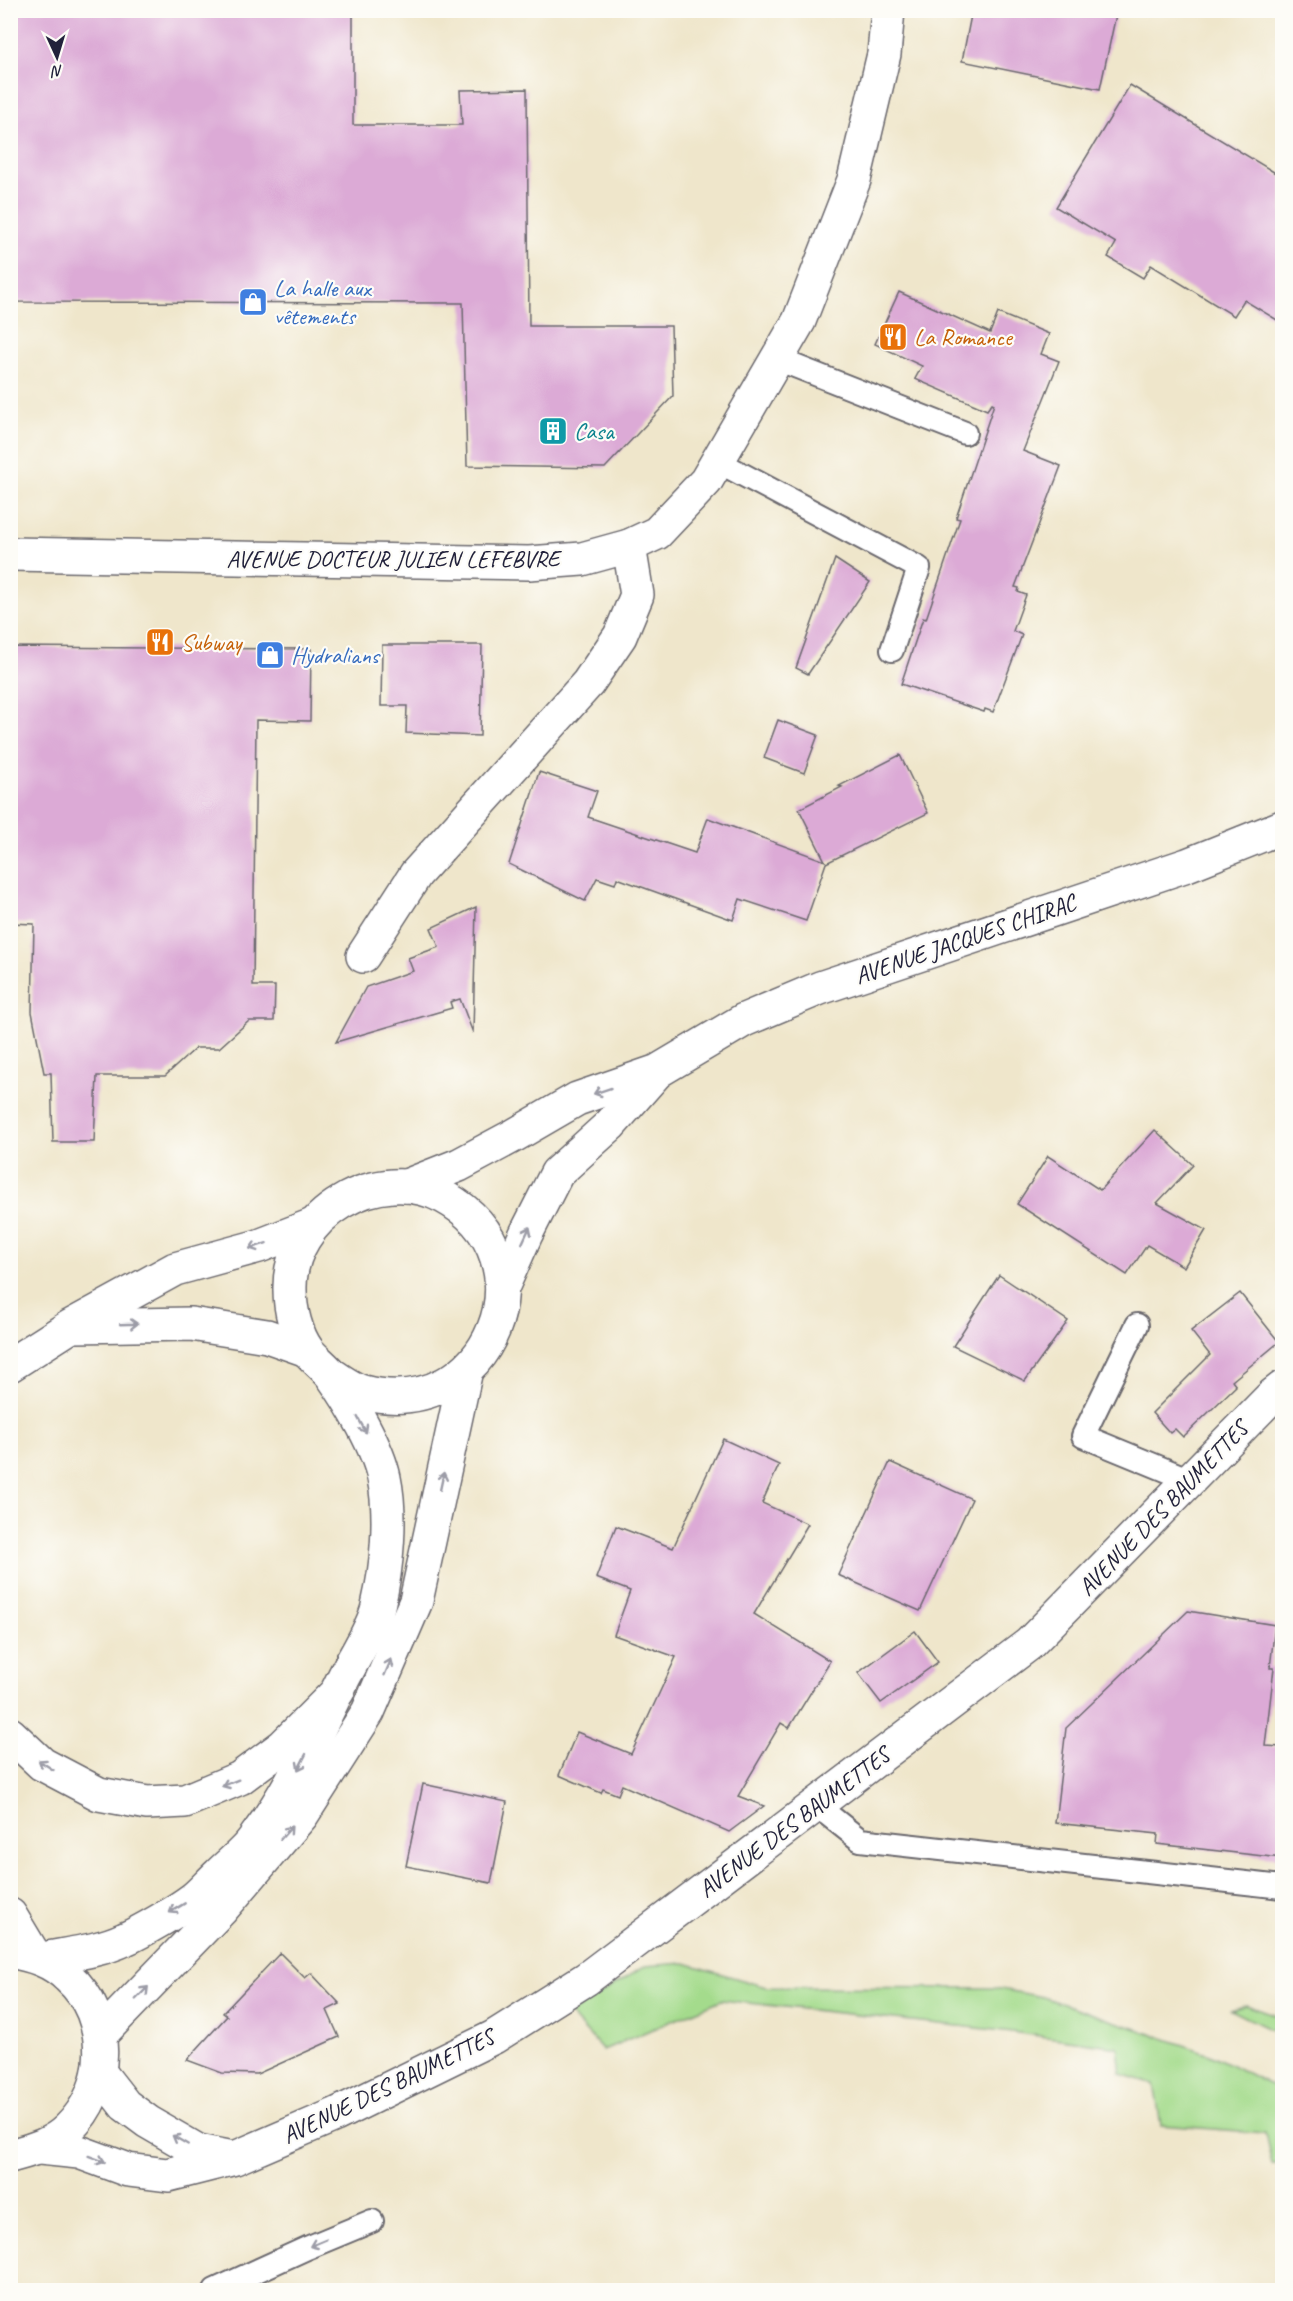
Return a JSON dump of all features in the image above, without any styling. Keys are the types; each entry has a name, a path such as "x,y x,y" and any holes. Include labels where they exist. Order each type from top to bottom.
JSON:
{"main road":[{"name":"AVENUE DOCTEUR JULIEN LEFEBVRE","path":"10,554 529,563 582,559 629,546 657,533 706,481 799,321 854,180 884,54 888,10"},
{"path":"363,956 416,874 588,683 621,636 637,595 629,546"},
{"name":"AVENUE JACQUES CHIRAC","path":"406,1186 459,1165 577,1099 658,1071 744,1020 819,988 1187,865 1282,827"},
{"name":"AVENUE JACQUES CHIRAC","path":"502,1288 557,1173 610,1125 658,1071"},
{"path":"29,1955 87,1950 124,1940 193,1899 253,1842 300,1768 378,1609 389,1529 384,1476 365,1430 332,1375 308,1350 294,1320 290,1287 296,1254 313,1225 339,1202 372,1188 406,1186 443,1196 474,1219 494,1251 502,1288 500,1314 491,1338 466,1370 453,1381 424,1394 392,1397 360,1391 332,1375"},
{"path":"11,1365 71,1326 175,1269 259,1246 313,1225"},
{"path":"71,1326 191,1324 267,1336 308,1350"},
{"path":"100,2034 221,1910 302,1815 368,1712 416,1601 466,1370"},
{"name":"AVENUE DES BAUMETTES","path":"25,2152 79,2152 128,2170 168,2175 235,2158 334,2115 494,2037 586,1979 1029,1644 1282,1388"},
{"path":"10,1734 42,1764 99,1794 147,1803 185,1801 240,1778 283,1746 338,1691"},
{"path":"10,1915 29,1955 69,1977 89,2004 100,2034 102,2054 100,2073 88,2104 68,2130 25,2152"},
{"path":"100,2073 124,2105 148,2122 198,2151 235,2158"}],"lane":[{"path":"777,359 965,433"},
{"path":"717,461 919,568 891,650"},
{"path":"1137,1325 1083,1436 1190,1479"},
{"path":"816,1805 860,1840 1282,1887"},
{"path":"215,2290 372,2221"}],"green space":[{"path":"685,1963 766,1987 995,1988 1043,1997 1210,2054 1282,2091 1282,2165 1272,2165 1265,2133 1161,2125 1154,2084 1121,2074 1118,2047 1004,2031 721,2000 603,2050 569,2013 645,1966"},
{"path":"1246,2005 1282,2018 1282,2035 1231,2010"}],"building":[{"path":"10,10 353,10 353,125 462,125 460,90 527,89 529,326 671,326 673,396 605,468 467,466 463,303 10,302"},
{"path":"972,10 1117,10 1100,89 962,61"},
{"path":"1130,85 1282,177 1282,323 1244,300 1234,316 1151,265 1143,278 1108,257 1116,243 1056,207"},
{"path":"899,292 990,333 998,313 1049,334 1041,354 1059,361 1023,451 1061,466 1015,587 1019,588 1018,592 1026,595 1013,631 1022,635 993,712 985,709 984,712 901,684 960,519 956,518 994,404 992,403 987,410 915,379 922,366 875,344"},
{"path":"835,559 870,582 808,674 796,668"},
{"path":"382,645 482,645 480,736 406,733 407,706 381,706"},
{"path":"10,647 311,649 310,721 256,720 253,986 275,986 274,1021 249,1021 219,1048 196,1048 165,1076 97,1076 94,1142 53,1142 51,1073 44,1073 32,1012 34,924 10,923"},
{"path":"778,720 818,735 804,773 764,758"},
{"path":"900,755 928,813 826,863 806,921 740,899 733,920 617,878 615,884 597,878 585,901 509,864 539,772 597,791 588,817 695,853 708,818 825,861 799,809"},
{"path":"476,907 473,1033 460,999 450,1002 452,1008 336,1042 366,987 413,971 408,958 439,947 431,928"},
{"path":"1155,1130 1193,1165 1157,1203 1206,1230 1184,1267 1147,1245 1127,1275 1017,1204 1048,1156 1100,1190"},
{"path":"999,1275 1068,1321 1025,1381 953,1346"},
{"path":"1240,1293 1279,1342 1232,1381 1236,1386 1183,1437 1175,1429 1170,1433 1152,1413 1210,1355 1191,1331"},
{"path":"723,1439 779,1465 762,1503 808,1524 754,1614 830,1661 789,1728 781,1723 738,1796 764,1806 729,1832 622,1785 618,1795 603,1789 601,1793 559,1775 577,1732 631,1754 676,1657 614,1635 630,1591 596,1578 616,1526 673,1548"},
{"path":"890,1462 972,1499 920,1611 838,1575"},
{"path":"1188,1611 1275,1625 1270,1668 1274,1668 1265,1746 1282,1747 1282,1858 1157,1844 1158,1834 1055,1823 1066,1728"},
{"path":"915,1631 938,1662 881,1703 858,1673"},
{"path":"423,1784 507,1802 491,1883 406,1866"},
{"path":"280,1953 305,1978 311,1973 340,2004 327,2010 339,2037 257,2074 222,2073 187,2060 227,2016 223,2013"}],"place":[{"name":"La halle aux vêtements","path":"253,302"},
{"name":"La Romance","path":"893,337"},
{"name":"Casa","path":"553,431"},
{"name":"Subway","path":"160,642"},
{"name":"Hydralians","path":"270,655"}]}
